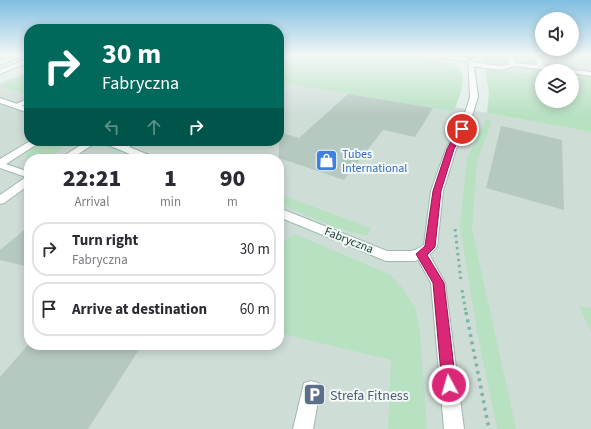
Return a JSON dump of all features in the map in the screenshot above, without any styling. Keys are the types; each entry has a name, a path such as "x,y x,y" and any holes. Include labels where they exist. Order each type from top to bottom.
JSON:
{"main road":[{"path":"454,429 438,283 422,254 430,247 437,191 450,149 467,119 474,97 472,75"},
{"path":"0,100 24,109"},
{"path":"16,106 24,102"},
{"path":"0,164 29,146"},
{"path":"72,154 85,146"},
{"path":"120,146 139,154"},
{"path":"0,164 24,173"},
{"path":"0,200 24,183"},
{"name":"Fabryczna","path":"284,214 386,256 405,257 422,254"},
{"path":"303,429 311,390"}],"path":[{"path":"455,226 461,285 489,429"}],"shaded area":[{"path":"19,75 24,75 24,146 284,146 284,76 591,132 591,429 0,429 0,83"}],"green space":[{"path":"24,75 24,94 0,87 0,85"},
{"path":"284,75 462,75 463,80 460,96 454,111 284,83"},
{"path":"486,75 535,75 535,108 579,108 579,75 591,75 591,132 487,113 489,93"},
{"path":"486,120 492,121 477,161 472,229 516,429 497,429 477,332 460,227 467,159"},
{"path":"37,146 64,146 61,150 53,154 26,153"},
{"path":"284,196 371,228 368,235 357,234 284,206"},
{"path":"295,234 389,274 401,286 415,307 420,332 427,429 388,429 391,360 284,334 284,242"},
{"path":"579,306 591,308 591,332"}],"building":[{"path":"348,94 433,108 415,137 383,130 344,180 284,160 284,154 279,154 279,146 284,146 284,134 299,138"},
{"path":"501,126 562,140 564,210 486,188"},
{"path":"24,230 24,266 0,260 0,250"},
{"path":"24,350 139,350 88,429 0,429 0,377"}],"place":[{"name":"Tubes International","path":"326,161"},
{"name":"Strefa Fitness","path":"314,395"}],"route":[{"path":"449,385 438,283 422,254 430,247 437,191 450,149 462,129"}]}
